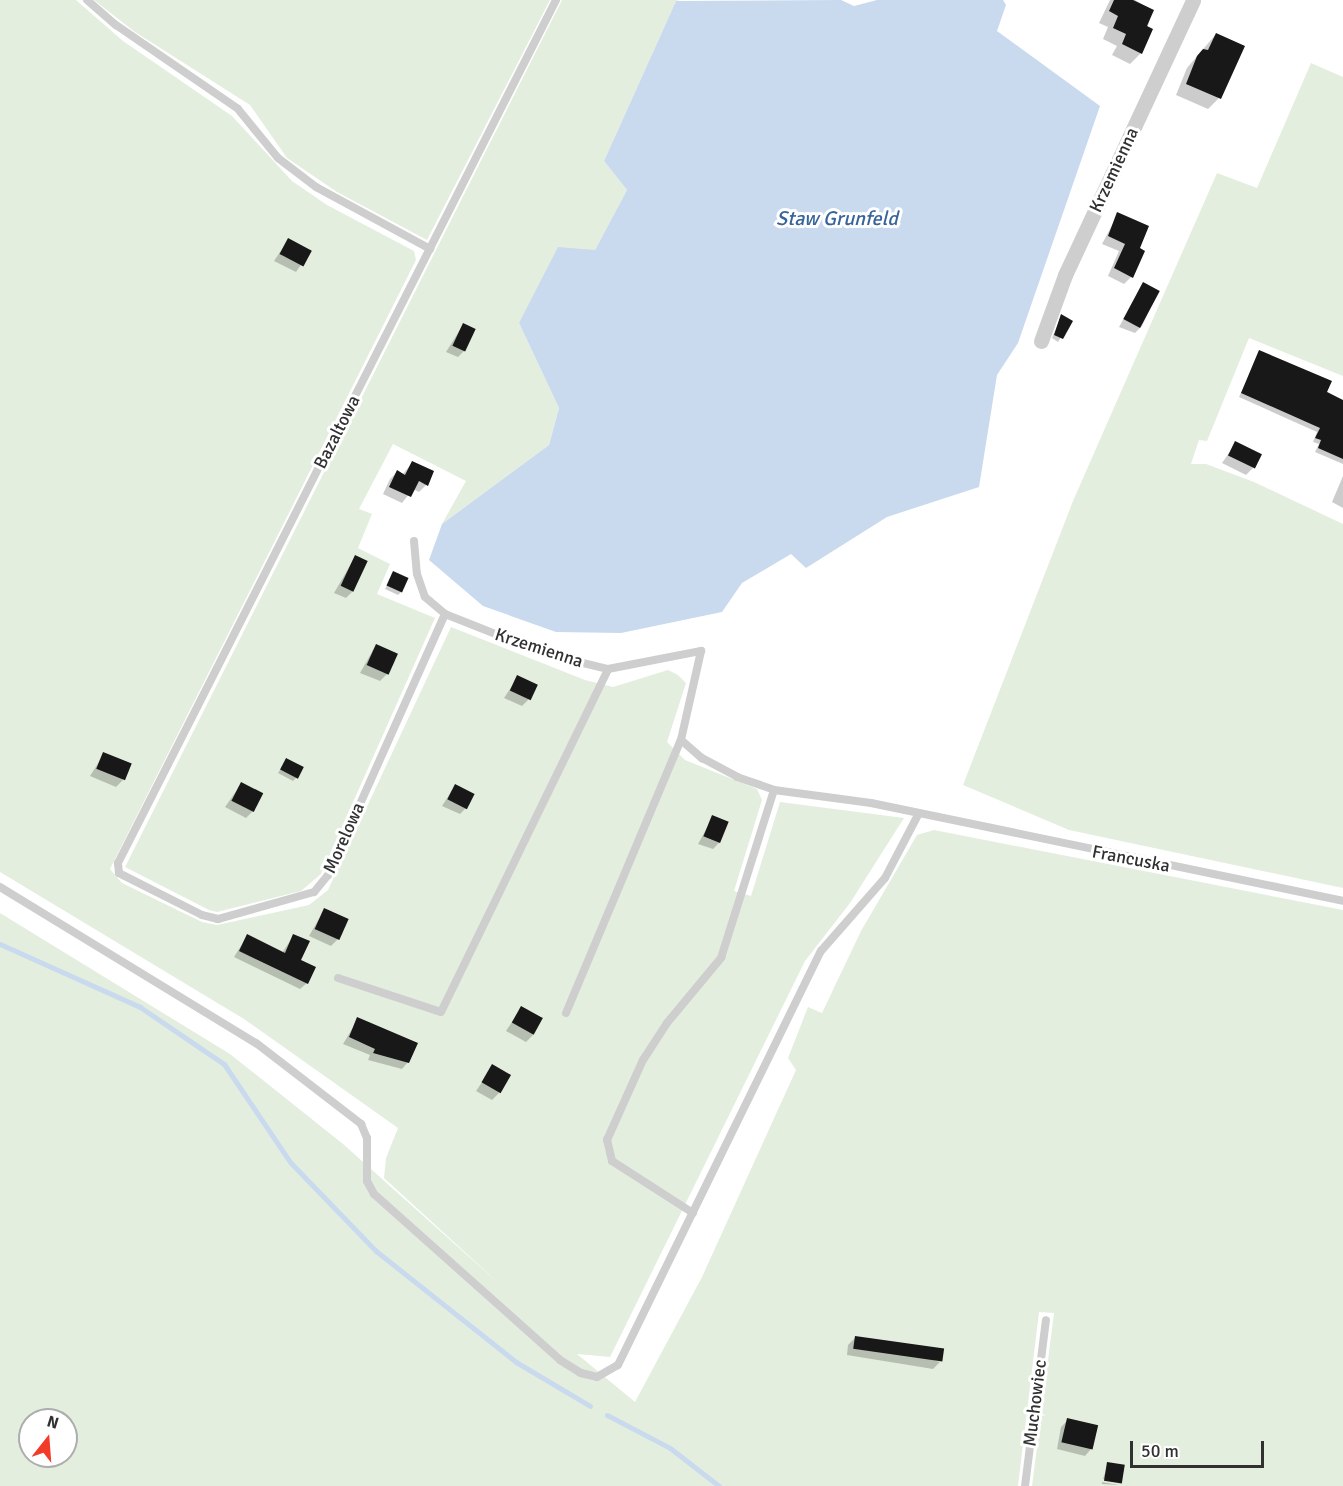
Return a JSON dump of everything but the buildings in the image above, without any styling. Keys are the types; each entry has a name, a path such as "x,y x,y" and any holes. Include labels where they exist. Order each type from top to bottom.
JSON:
{"street":[{"name":"Krzemienna","path":"1041,341 1065,275 1193,0"}],"lane":[{"path":"87,0 116,25 238,109 278,158 316,187 430,249"},
{"name":"Bazaltowa","path":"118,863 556,0"},
{"name":"Krzemienna","path":"414,541 417,574 425,597 445,614 546,654 608,669 701,651 681,740"},
{"name":"Morelowa","path":"118,863 120,873 126,879 218,919 314,892 328,875 445,614"},
{"path":"338,978 441,1012 608,669"},
{"path":"566,1013 681,740 702,758 774,790 721,958 655,1041 608,1140 612,1161 693,1213"},
{"name":"Francuska","path":"774,790 919,813 1343,901"},
{"path":"0,887 256,1043 361,1124 368,1138 367,1181 374,1194 560,1360 581,1373 597,1377 618,1365 821,951 885,878 919,813"},
{"name":"Muchowiec","path":"1025,1486 1046,1320"}],"green space":[{"path":"0,0 76,0 123,41 232,116 292,181 327,205 414,251 416,260 110,869 122,883 202,922 217,925 309,905 328,890 451,627 585,680 613,687 668,670 678,675 686,683 667,742 685,760 757,789 762,800 734,891 751,896 780,802 904,818 850,903 805,961 610,1357 577,1354 635,1402 702,1277 796,1070 788,1058 808,1007 822,1013 861,931 917,835 934,830 1343,910 1343,1486 1032,1486 1054,1313 1039,1312 1018,1486 0,1486 0,913 230,1054 343,1144 504,1288 384,1178 386,1158 398,1128 244,1019 0,872"},
{"path":"94,0 550,0 427,240 337,192 287,158 250,105 135,32"},
{"path":"562,0 680,0 676,1 604,161 627,190 595,250 519,323 559,408 549,445 442,524 466,481 393,444 359,509 372,514 358,548 390,564 377,594 435,618 321,874 301,891 217,912 209,910 125,867"},
{"path":"1311,63 1343,77 1343,376 1249,338 1207,441 1199,440 1191,464 1206,464 1254,482 1343,524 1343,888 1069,830 963,785 1073,501 1217,173 1257,188"}],"water":[{"name":"Staw Grunfeld","path":"841,0 854,6 877,0 1003,0 1006,5 997,31 1100,106 1018,343 997,375 979,487 887,517 806,568 791,554 742,583 722,612 621,633 556,632 483,606 429,560 442,524 549,445 559,408 519,323 558,247 595,250 627,190 604,161 676,1"}],"waterway":[{"path":"0,944 140,1007 224,1064 290,1162 376,1251 516,1362 590,1406"},
{"path":"607,1415 670,1448 719,1486"}]}
